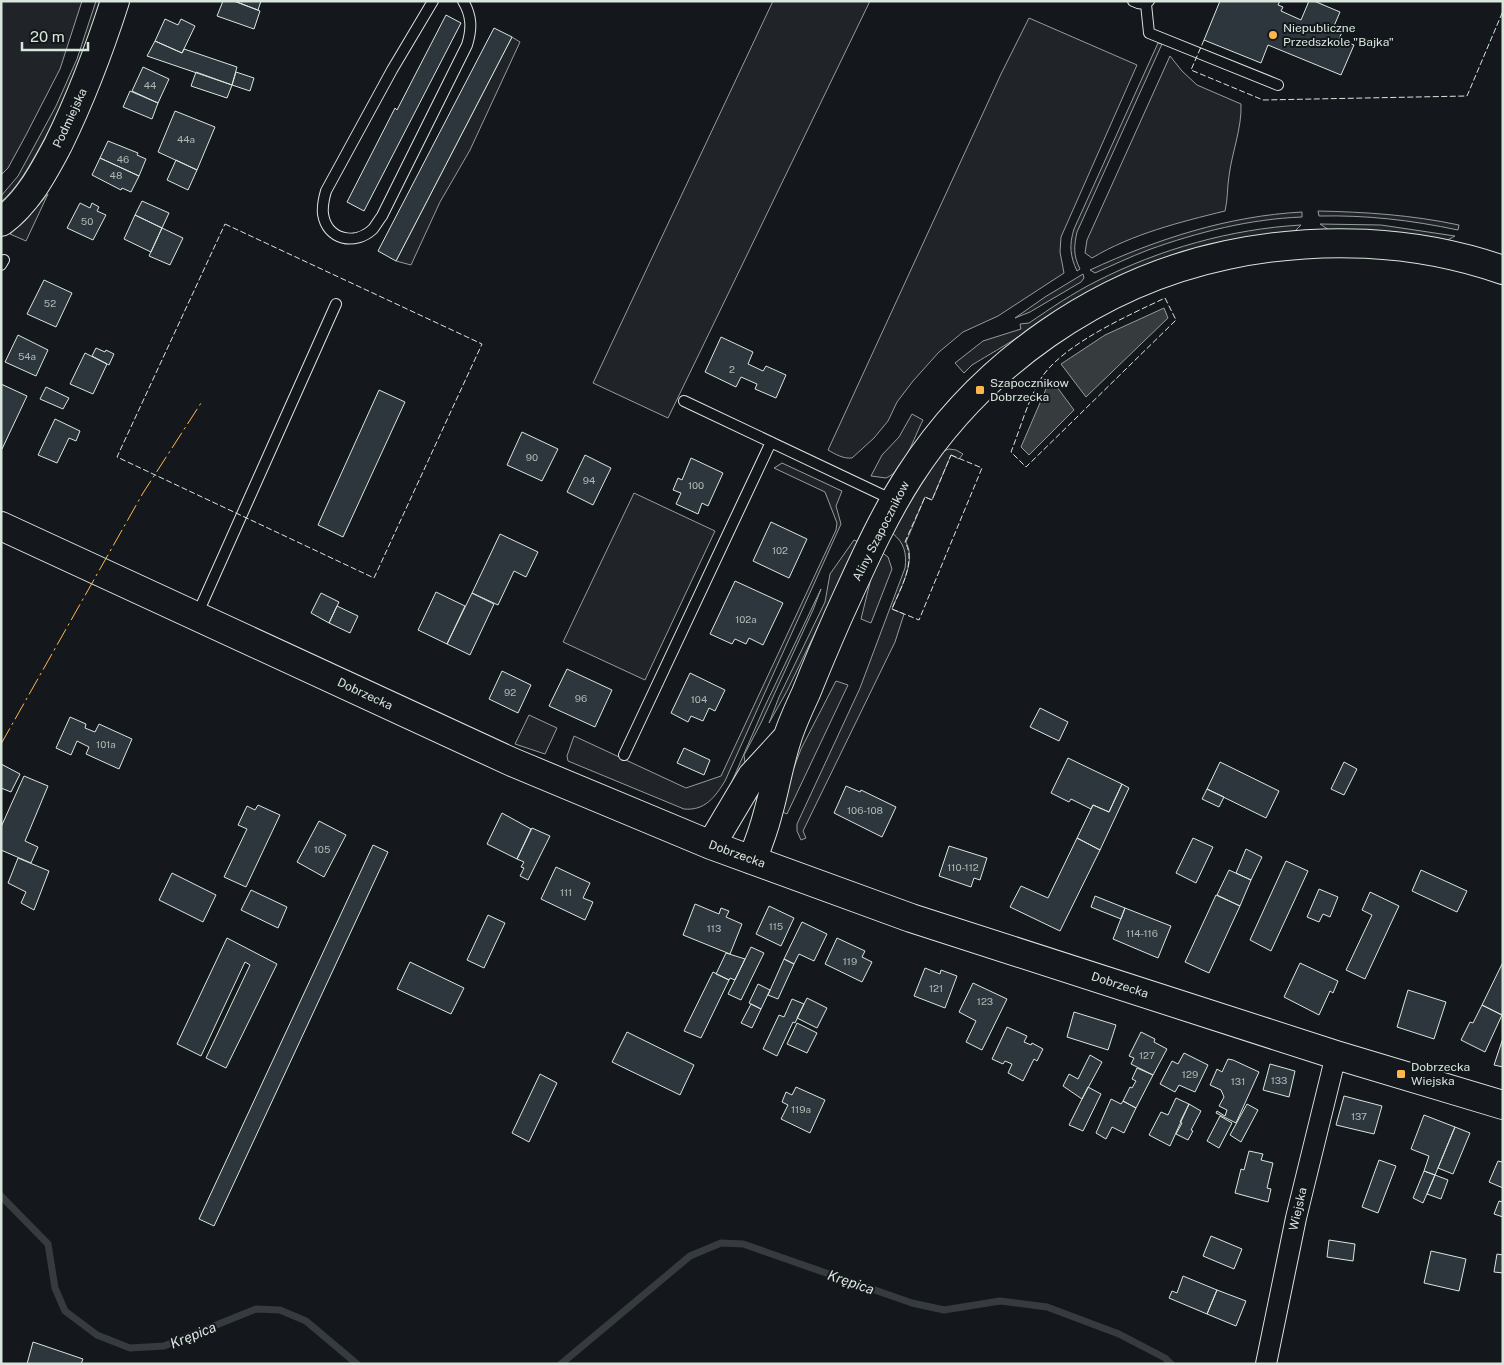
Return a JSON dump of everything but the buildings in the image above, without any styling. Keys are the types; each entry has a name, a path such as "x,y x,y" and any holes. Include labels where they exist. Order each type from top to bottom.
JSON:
{"street":[{"name":"Podmiejska","path":"1,222 22,203 35,186 47,165 87,82 114,1"},
{"name":"Aliny Szapocznikow","path":"752,860 768,814 786,739 840,612 894,501 911,473 944,429 973,396 1022,352 1070,318 1124,289 1152,277 1215,258 1276,246 1312,243 1372,244 1430,251 1503,270"},
{"name":"Dobrzecka","path":"1,526 512,762 710,845 911,918 1336,1055 1503,1105"},
{"name":"Aliny Szapocznikow","path":"710,845 752,776 786,739"},
{"name":"Wiejska","path":"1266,1364 1296,1218 1336,1055"}],"lane":[{"path":"433,1 392,70 326,191 323,213 326,223 332,232 340,237 352,239 361,237 374,228 382,216 467,45 471,33 472,20 464,1"},
{"path":"1133,1 1139,4 1147,2 1149,33 1278,85"},
{"path":"196,616 336,304"},
{"path":"684,401 894,501"},
{"path":"624,755 771,442"}],"shaded area":[{"path":"1,1 82,1 60,69 8,168 1,175"},
{"path":"96,1 101,1 66,95 27,170 18,184 1,202 1,196 18,176 56,106 77,59"},
{"path":"773,1 870,1 668,418 593,383"},
{"path":"1029,18 1137,65 1061,237 1060,252 1064,273 998,316 963,332 939,352 913,381 897,402 888,421 874,438 852,458 839,456 828,450 1001,74"},
{"path":"512,37 520,42 470,150 440,202 411,265 396,261"},
{"path":"1158,43 1162,44 1077,232 1075,250 1080,269 1077,271 1071,250 1074,229"},
{"path":"1170,56 1197,85 1241,104 1240,122 1230,167 1225,211 1140,235 1092,258 1085,253 1087,240"},
{"path":"48,194 26,241 10,234 25,221"},
{"path":"1318,211 1389,215 1459,225 1458,230 1388,219 1354,216 1319,216"},
{"path":"1302,212 1302,217 1263,220 1205,232 1148,250 1095,273 1090,270 1141,248 1193,231 1247,218"},
{"path":"1320,224 1381,225 1455,236 1446,241 1396,232 1329,230"},
{"path":"1301,225 1295,231 1220,243 1147,264 1080,296 972,365 964,373 955,363 983,341 1021,329 1020,324 1029,323 1097,281 1146,259 1196,242 1222,236 1275,227"},
{"path":"1083,274 1084,278 1081,282 1030,312 1015,318 1045,297"},
{"path":"1164,308 1168,318 1086,397 1061,364 1105,335"},
{"path":"1054,383 1074,410 1029,455 1021,447 1046,389 1049,384"},
{"path":"912,414 923,420 903,461 886,478 871,476 882,455 899,437"},
{"path":"949,449 963,454 959,459 951,455 932,500 925,497 906,542 909,550 908,567 892,609 904,614 895,642 803,831 806,838 801,840 797,831 797,824 860,688 905,568 906,557 904,548 892,533 908,502 941,452"},
{"path":"782,463 842,491 836,506 841,524 725,781 709,802 698,808 684,809 568,761 567,756 574,736 686,788 721,776 836,530 837,523 825,492 774,468"},
{"path":"634,493 715,531 645,680 563,642"},
{"path":"854,540 859,542 787,691 769,723 779,697 825,602 830,574"},
{"path":"881,552 888,557 892,569 871,623 861,619 874,566"},
{"path":"821,589 761,723 744,755 745,763 730,786 764,708"},
{"path":"836,681 848,685 787,814 778,810 801,749"},
{"path":"529,715 557,728 545,754 515,744"}],"waterway":[{"name":"Krępica","path":"1,1196 48,1244 55,1288 65,1311 97,1335 130,1348 164,1346 256,1309 280,1310 306,1321 357,1364"},
{"name":"Krępica","path":"561,1364 690,1256 721,1243 743,1244 912,1303 944,1310 1000,1301 1047,1307 1119,1334 1165,1358 1171,1364"}],"fence":[{"path":"1204,40 1191,70 1263,100 1467,96 1503,11"},
{"path":"225,224 482,344 374,578 117,457 225,224"},
{"path":"1165,298 1176,320 1026,467 1011,452 1029,404 1042,377 1065,353 1081,342 1165,298"},
{"path":"951,455 982,468 919,620 892,609 908,567 909,558 905,542 925,497 932,500 951,455"}],"power":[{"path":"1,744 143,493 203,400"}],"place":[{"name":"Niepubliczne Przedszkole \"Bajka\"","path":"1273,35"},
{"name":"Szapocznikow Dobrzecka","path":"980,390"},
{"name":"Dobrzecka Wiejska","path":"1401,1074"}]}
